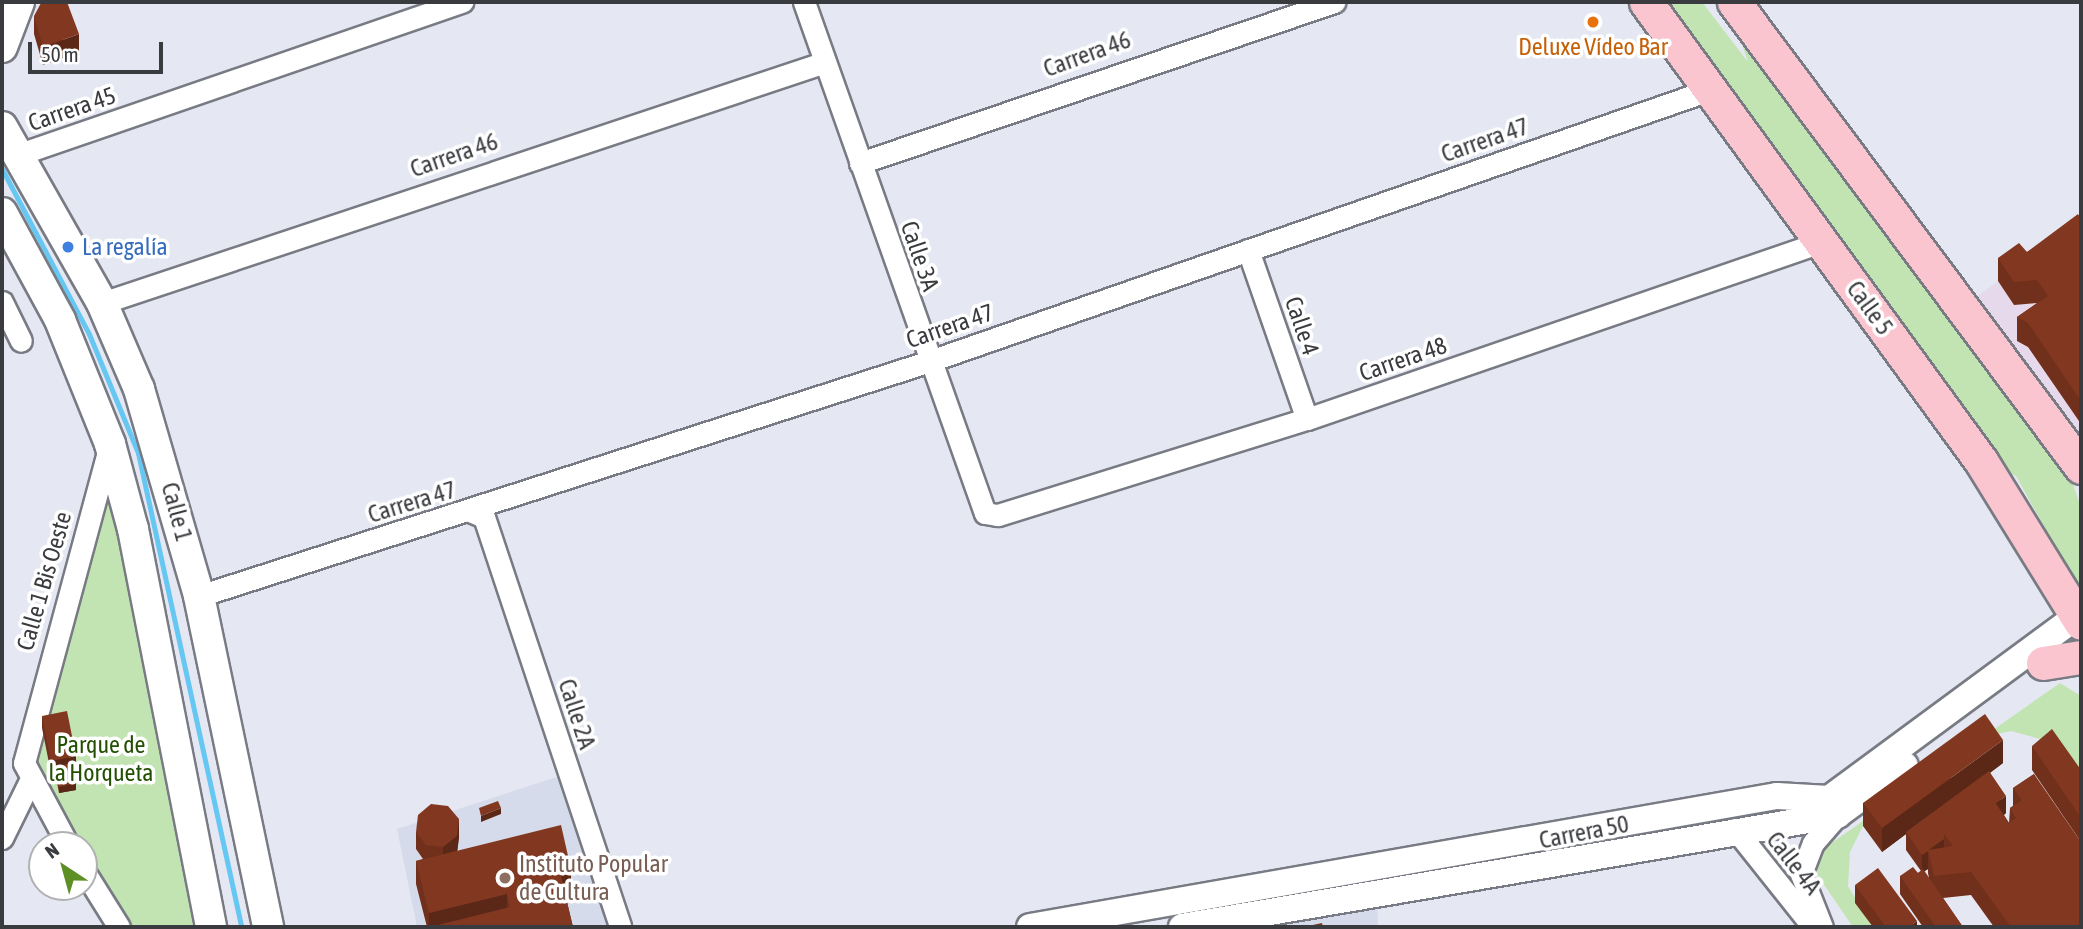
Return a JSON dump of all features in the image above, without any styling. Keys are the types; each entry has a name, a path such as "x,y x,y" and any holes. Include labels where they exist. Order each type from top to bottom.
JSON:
{"main road":[{"path":"2,47 19,2"},
{"name":"Calle 5","path":"1646,2 1981,461 2080,621"},
{"path":"1734,2 2081,467"},
{"name":"Calle 1","path":"2,127 102,303 139,389 199,596 268,927"},
{"name":"Calle 1","path":"2,213 60,320 110,444 133,529 211,927"},
{"path":"2043,663 2081,657"}],"street":[{"name":"Carrera 45","path":"17,155 462,2"},
{"name":"Calle 3A","path":"804,2 980,507 998,514"},
{"name":"Carrera 46","path":"860,163 1334,2"},
{"name":"Carrera 46","path":"102,303 825,62"},
{"name":"Carrera 47","path":"199,596 482,511 930,361 1712,89"},
{"name":"Carrera 48","path":"998,514 1307,419 1821,242"},
{"name":"Calle 4","path":"1248,250 1307,419"},
{"path":"2,302 21,341"},
{"name":"Calle 1 Bis Oeste","path":"29,783 24,763 110,444"},
{"name":"Calle 2A","path":"482,511 620,927"},
{"name":"Carrera 50","path":"1182,927 1735,829 1838,815 2043,663 2080,621"},
{"name":"Carrera 50","path":"1030,927 1777,796 1829,799 2080,621"},
{"path":"2,838 29,783"},
{"path":"29,783 59,831"},
{"name":"Calle 4A","path":"1822,927 1801,874 1812,843 1838,815"},
{"name":"Calle 4A","path":"1735,829 1813,927"},
{"path":"98,893 119,927"}],"shaded area":[{"path":"2071,228 2081,242 2081,467 1965,305"},
{"name":"Instituto Popular de Cultura","path":"569,773 620,927 417,927 397,829"},
{"path":"1377,896 1378,927 1182,927"}],"green space":[{"path":"1661,2 1702,2 1748,62 1728,2 2052,425 2081,507 2081,593 2016,476 1981,461 1676,41 1724,76"},
{"name":"Parque de la Horqueta","path":"110,444 211,927 119,927 98,893 98,831 59,831 29,783"},
{"path":"2060,683 2081,696 2081,794 2040,739 2011,731 1985,737 1863,826 1850,852 1848,886 1873,927 1853,927 1816,873 1823,849"}],"building":[{"path":"44,2 67,2 79,34 43,47 34,16"},
{"path":"2078,214 2081,219 2081,401 2028,323 2017,317 2048,296 2037,280 2014,282 1998,258 2019,243 2027,252"},
{"path":"67,711 76,756 51,761 42,716"},
{"path":"1985,714 2003,740 1882,828 1863,803"},
{"path":"2052,729 2081,770 2081,818 2032,746"},
{"path":"72,763 76,783 59,787 55,767"},
{"path":"1989,771 2006,796 1996,803 1993,799 1944,834 1944,839 1922,855 1906,832"},
{"path":"2034,774 2081,842 2081,927 2011,927 1971,872 1934,876 1928,850 1953,846 1944,834 1993,799 2009,823 2016,818 2010,808 2022,800 2013,788"},
{"path":"498,801 501,808 481,816 479,808"},
{"path":"431,804 448,806 459,819 457,836 443,847 426,845 416,832 418,815"},
{"path":"561,825 571,869 560,872 573,927 434,926 510,907 507,894 429,913 416,861"},
{"path":"1913,867 1918,873 1923,869 1963,927 1936,927 1900,876"},
{"path":"1878,868 1917,921 1909,927 1886,927 1855,885"},
{"path":"1322,923 1323,927 1303,927"}],"waterway":[{"path":"2,169 89,334 138,453 241,927"}],"place":[{"name":"Deluxe Vídeo Bar","path":"1593,22"},
{"name":"La regalía","path":"68,247"},
{"name":"Instituto Popular de Cultura","path":"505,878"}]}
